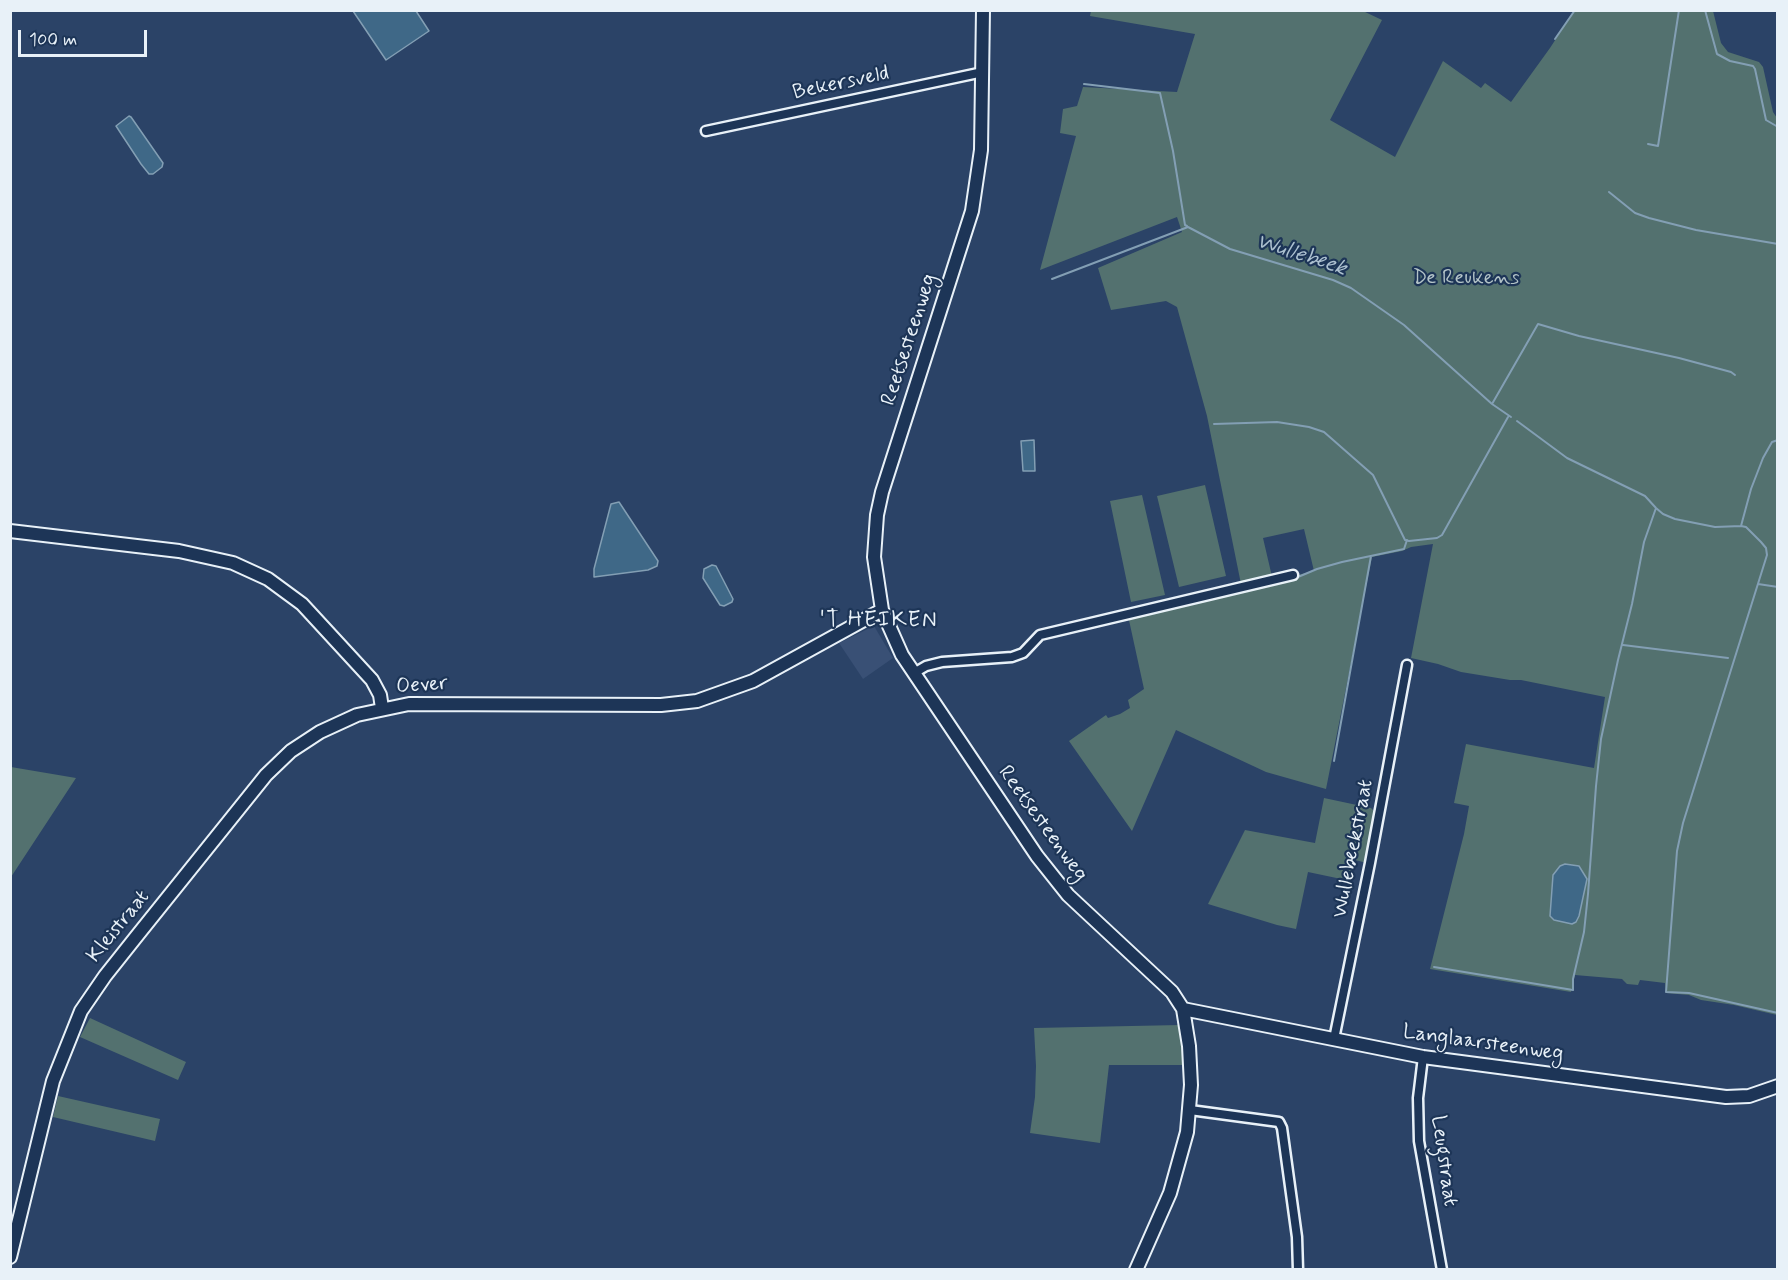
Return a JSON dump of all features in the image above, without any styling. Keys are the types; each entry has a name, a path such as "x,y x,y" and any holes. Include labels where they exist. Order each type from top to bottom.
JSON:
{"street":[{"name":"Reetsesteenweg","path":"983,10 981,150 972,211 882,492 873,557 882,610 902,654 1037,856 1068,895 1172,992 1183,1009"},
{"name":"Bekersveld","path":"706,131 983,72"},
{"name":"Oever","path":"10,531 179,551 233,563 268,579 302,604 372,680 380,695 382,708 423,703 661,705 697,701 753,681 882,610"},
{"path":"914,673 926,666 942,662 1012,657 1023,653 1040,635 1293,575"},
{"name":"Wullebeekstraat","path":"1334,1039 1407,665"},
{"name":"Kleistraat","path":"10,1257 53,1081 72,1031 91,995 266,775 291,751 320,732 357,715 382,708"},
{"path":"1136,1269 1170,1193 1187,1132 1190,1110 1189,1046 1183,1009"},
{"name":"Langlaarsteenweg","path":"1183,1009 1423,1057 1734,1098 1762,1093 1778,1086"},
{"name":"Leugstraat","path":"1423,1057 1418,1098 1419,1141 1442,1269"},
{"path":"1190,1110 1279,1122 1282,1128 1298,1269"}],"shaded area":[{"path":"353,11 416,11 429,31 386,60"},
{"path":"129,116 163,163 162,167 153,174 149,174 141,164 116,126"},
{"path":"1034,440 1035,471 1023,471 1021,441"},
{"path":"619,502 658,561 657,566 648,570 594,577 594,569 611,504"},
{"path":"712,565 716,566 733,599 724,606 720,605 703,578 704,569"},
{"path":"874,626 893,658 863,679 839,643"},
{"path":"1565,864 1579,866 1587,879 1579,916 1572,924 1554,920 1550,916 1553,875 1560,866"}],"green space":[{"name":"De Reukens","path":"1091,11 1363,11 1382,20 1330,120 1395,157 1443,61 1481,88 1485,83 1511,102 1574,11 1713,11 1721,43 1728,52 1759,62 1763,67 1773,112 1777,118 1777,1015 1701,1000 1689,995 1666,993 1665,983 1640,980 1638,985 1627,984 1622,979 1575,975 1571,992 1430,969 1469,806 1454,803 1466,744 1594,768 1605,697 1521,680 1461,672 1411,658 1433,544 1372,557 1326,789 1266,772 1176,730 1132,831 1069,741 1106,715 1108,718 1130,708 1128,700 1144,689 1127,611 1241,584 1207,416 1177,307 1166,301 1111,310 1098,268 1182,232 1177,217 1040,270 1076,136 1060,133 1063,109 1077,106 1083,87 1177,92 1195,34 1090,16","holes":["1304,529 1314,571 1273,581 1263,538"]},
{"path":"1205,485 1226,576 1179,587 1157,496"},
{"path":"1142,495 1165,595 1131,602 1110,501"},
{"path":"10,767 76,778 11,877"},
{"path":"1324,798 1371,808 1375,812 1367,863 1355,860 1349,879 1346,880 1308,872 1296,929 1208,904 1245,830 1315,843"},
{"path":"90,1018 186,1062 178,1080 80,1037"},
{"path":"1180,1025 1183,1065 1109,1065 1100,1143 1030,1133 1035,1097 1034,1028"},
{"path":"58,1096 160,1119 155,1141 53,1117"}],"waterway":[{"path":"1555,39 1575,10"},
{"path":"1648,144 1658,146 1679,10"},
{"path":"1705,10 1717,54 1730,61 1753,66 1766,120 1778,127"},
{"path":"1084,84 1160,93 1187,226"},
{"path":"1609,192 1635,213 1649,218 1696,230 1778,244"},
{"name":"Wullebeek","path":"1052,279 1188,227 1230,249 1333,280 1351,288 1404,325 1492,404 1511,417"},
{"path":"1492,404 1538,324 1579,336 1679,358 1735,375"},
{"path":"1214,424 1277,422 1324,432 1373,475 1405,540 1409,541 1437,538 1442,535 1508,417"},
{"name":"Wullebeek","path":"1517,421 1567,458 1645,496 1663,514 1675,519 1715,527 1741,526 1751,489 1763,458 1772,442 1778,440"},
{"path":"1434,967 1573,990 1573,979 1584,932 1601,739 1644,542 1656,508"},
{"path":"1741,526 1746,527 1761,542 1766,548 1767,555 1683,823 1677,851 1666,992 1689,993 1778,1013"},
{"path":"1298,577 1342,562 1404,549 1407,540"},
{"path":"1334,761 1371,556"},
{"path":"1758,584 1778,587"},
{"path":"1623,645 1728,658"}],"district":[{"name":"'T HEIKEN","path":"879,621"}]}
